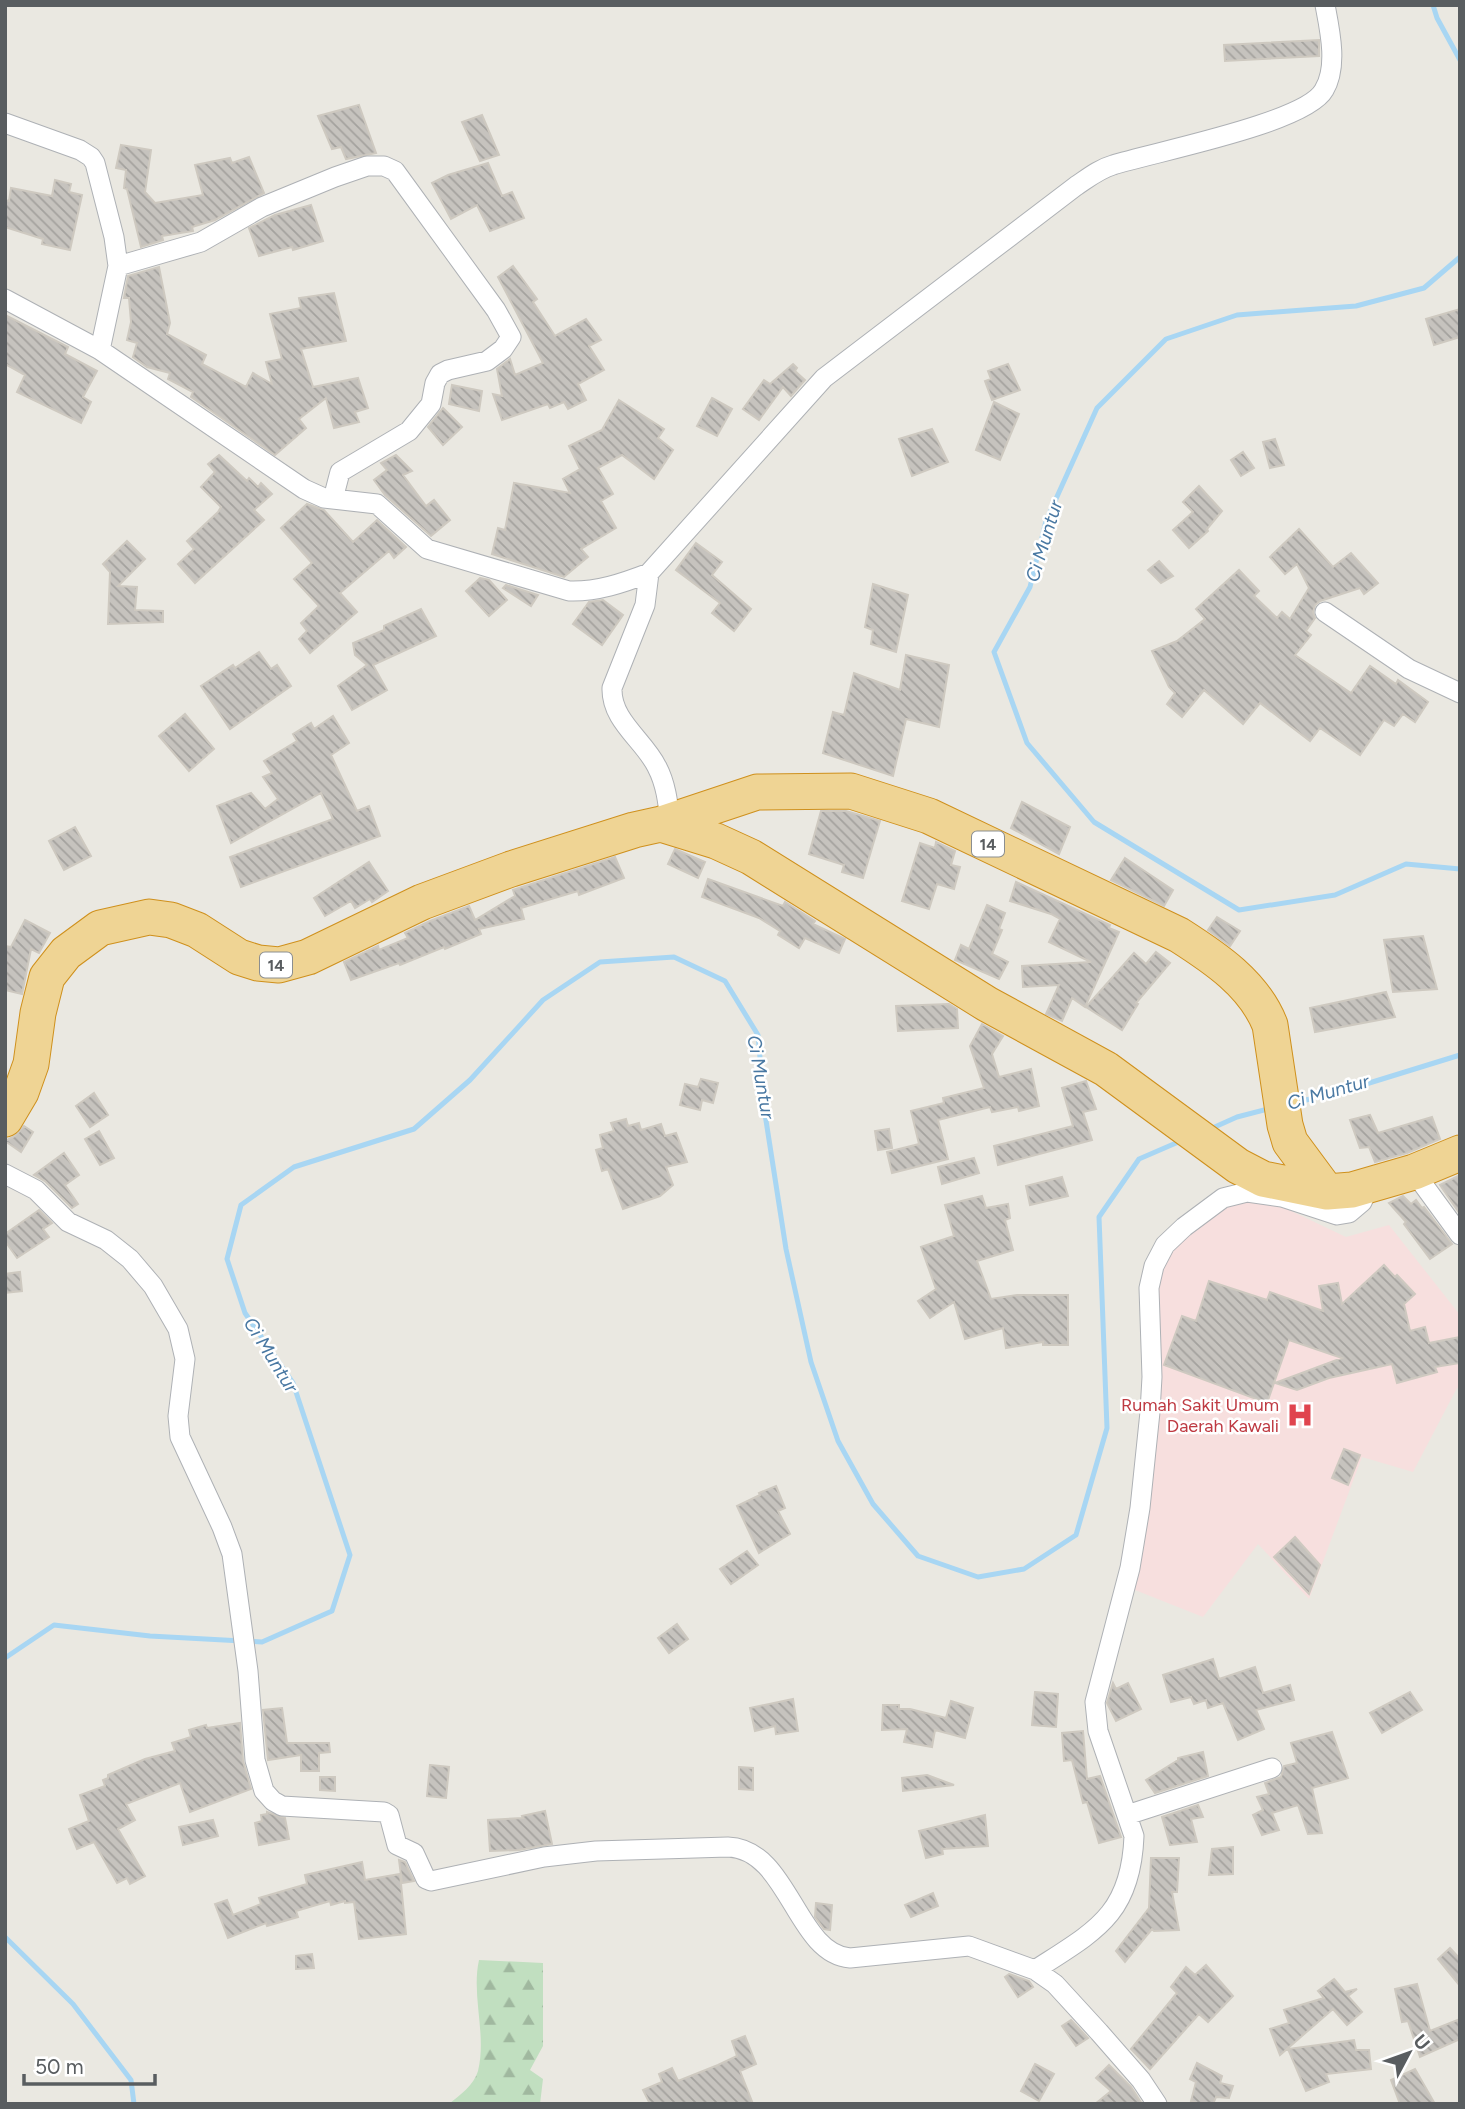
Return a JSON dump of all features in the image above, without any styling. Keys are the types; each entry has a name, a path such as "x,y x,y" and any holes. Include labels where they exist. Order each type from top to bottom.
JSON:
{"highway":[{"name":"14","path":"10,1099 31,1064 38,1013 47,977 66,953 100,928 149,917 171,920 197,930 239,957 258,963 279,965 308,957 422,902 498,874 757,792 851,790 929,816 1179,935 1216,958 1258,1001 1270,1025 1290,1142 1327,1192"},
{"path":"666,822 751,857 987,1004 1106,1069 1238,1166 1263,1179 1327,1192 1352,1190 1415,1172 1460,1153"}],"street":[{"path":"5,299 100,351 304,489 324,498 377,503 422,546 433,551 569,591 586,592 649,573 824,378 1089,177 1114,164 1209,140 1287,115 1314,102 1324,92 1330,76 1330,34 1325,5"},
{"path":"5,123 80,150 95,163 114,237 118,266 100,351"},
{"path":"118,266 201,242 282,198 335,177 377,165 395,171 496,310 511,337 503,349 492,358 440,374 430,404 415,425 402,437 340,472 333,499"},
{"path":"649,573 645,605 612,688 611,699 623,721 658,768 664,782 666,822"},
{"path":"1325,612 1409,669 1460,694"},
{"path":"1415,1172 1460,1235"},
{"path":"5,1174 43,1195 68,1222 117,1248 130,1259 153,1286 178,1329 185,1359 178,1416 180,1437 228,1541 248,1671 255,1760 264,1791 273,1801 282,1806 387,1813 397,1845 414,1853 428,1881 544,1857 596,1851 738,1847 757,1856 766,1865 821,1943 839,1957 969,1945 1035,1970 1055,1984 1141,2080 1157,2104"},
{"path":"1035,1970 1089,1935 1111,1915 1124,1893 1133,1854 1134,1836 1098,1731 1095,1702 1130,1569 1141,1495 1152,1377 1149,1288 1154,1266 1165,1245 1223,1198 1247,1192 1282,1197 1336,1215 1349,1213 1363,1202 1369,1186"},
{"path":"1127,1815 1272,1768"}],"shaded area":[{"name":"Rumah Sakit Umum Daerah Kawali","path":"1249,1200 1287,1209 1346,1237 1389,1225 1460,1315 1460,1389 1457,1388 1413,1472 1362,1457 1309,1599 1258,1544 1203,1617 1135,1590 1144,1547 1157,1440 1160,1372 1157,1300 1160,1275 1172,1249 1217,1211"}],"green space":[{"path":"479,1960 543,1963 543,2046 530,2070 543,2079 540,2104 449,2104 470,2085 478,2071 481,2043 477,1987"}],"building":[{"path":"1319,40 1319,56 1225,61 1224,45"},
{"path":"359,105 376,153 346,159 341,147 332,149 318,116"},
{"path":"482,115 499,155 480,161 462,122"},
{"path":"121,145 151,150 145,192 155,203 203,195 195,165 230,158 232,163 249,157 264,193 215,220 192,227 193,231 162,236 163,240 141,247 127,189 124,188 126,170 116,168"},
{"path":"488,163 502,196 512,192 524,218 490,231 477,205 451,219 432,183 448,175"},
{"path":"55,180 71,184 69,192 82,195 70,250 42,244 43,239 5,227 5,200 9,201 11,188 52,196"},
{"path":"311,205 323,241 259,256 249,228 275,215"},
{"path":"513,266 537,299 533,302 555,336 586,319 601,340 589,346 604,370 578,384 586,400 568,409 564,402 550,408 548,404 502,420 493,394 502,396 497,369 510,359 515,375 543,363 498,277"},
{"path":"159,267 170,323 167,334 206,355 202,364 246,387 253,373 272,384 266,362 282,359 270,314 301,308 299,298 334,293 346,341 301,349 313,387 358,378 368,408 355,412 359,422 334,428 326,398 299,419 306,428 275,455 191,397 193,392 168,379 170,373 147,367 133,357 137,343 127,340 131,322 129,298 124,298 128,276"},
{"path":"1460,309 1460,337 1434,345 1426,319"},
{"path":"5,315 68,347 65,354 97,371 83,397 91,402 81,423 17,392 25,375 5,364"},
{"path":"793,364 797,368 795,371 805,380 791,396 783,387 759,420 743,409 764,380 770,384"},
{"path":"1008,364 1020,390 992,400 985,381 991,379 988,371"},
{"path":"452,385 482,391 479,411 449,404"},
{"path":"712,398 732,409 717,436 697,426"},
{"path":"619,400 664,429 658,438 673,450 654,479 622,455 598,468 613,494 601,501 616,528 581,549 588,557 564,577 492,554 498,528 505,530 514,483 570,493 563,479 580,469 569,446 602,430"},
{"path":"994,402 1019,414 1000,460 976,450"},
{"path":"443,408 462,427 443,445 428,427"},
{"path":"932,429 948,462 912,476 899,439"},
{"path":"1275,439 1284,465 1270,468 1263,442"},
{"path":"1243,452 1254,468 1241,476 1231,460"},
{"path":"219,455 247,481 249,478 258,487 261,483 272,494 254,510 264,520 195,583 178,564 194,549 187,541 221,507 201,487 215,472 208,464"},
{"path":"396,455 412,471 403,475 426,506 434,500 450,520 431,536 385,495 374,480 387,470 381,463"},
{"path":"1199,486 1222,511 1208,531 1189,548 1173,530 1193,512 1183,502"},
{"path":"307,504 324,510 353,542 377,520 406,547 394,558 389,551 340,593 357,612 310,653 299,639 307,631 301,623 319,606 294,579 312,563 281,528"},
{"path":"1299,529 1333,567 1351,553 1378,583 1364,594 1360,588 1315,605 1315,618 1306,631 1311,635 1295,655 1351,693 1370,666 1396,684 1398,680 1428,702 1415,722 1403,714 1394,726 1384,720 1360,755 1320,728 1310,741 1260,703 1243,724 1204,690 1182,717 1167,704 1175,693 1169,687 1152,651 1177,641 1205,619 1196,609 1239,570 1259,591 1254,596 1277,618 1282,612 1290,619 1309,588 1297,564 1285,574 1270,557"},
{"path":"127,541 145,559 118,586 137,587 135,610 163,611 163,622 108,624 110,572 103,564"},
{"path":"696,543 722,562 712,575 751,609 734,631 712,613 720,603 676,570"},
{"path":"1159,561 1173,576 1161,583 1148,570"},
{"path":"480,578 489,580 507,600 489,616 466,591"},
{"path":"873,584 908,595 896,652 871,644 873,630 865,627"},
{"path":"506,585 538,595 531,606 503,588"},
{"path":"603,600 623,615 602,645 573,624 589,602"},
{"path":"421,609 436,636 373,665 387,690 352,710 338,686 367,665 355,655 353,643 384,630 384,626"},
{"path":"259,652 271,669 277,665 291,686 230,729 201,686"},
{"path":"906,655 949,665 939,727 906,719 893,776 823,753 833,712 844,715 854,673 900,690"},
{"path":"185,714 214,749 189,771 159,736"},
{"path":"333,716 349,743 331,755 357,811 369,806 380,836 241,887 230,857 333,819 321,793 231,843 217,806 251,793 265,809 278,799 263,777 272,773 264,761 297,741 293,734 311,723 314,729"},
{"path":"1022,802 1070,827 1059,854 1011,828"},
{"path":"821,811 846,811 880,821 863,878 842,872 844,865 809,854"},
{"path":"75,827 91,856 64,870 49,841"},
{"path":"936,842 955,851 951,865 960,867 954,889 937,884 929,909 902,901 920,843 935,848"},
{"path":"675,849 705,862 698,878 668,864"},
{"path":"615,857 624,878 579,895 578,891 521,908 524,919 479,929 481,934 445,949 444,947 400,965 399,963 351,980 344,962 378,946 379,950 408,938 405,933 430,921 469,906 475,920 515,896 513,890"},
{"path":"1125,858 1173,890 1164,906 1111,880"},
{"path":"369,862 388,891 372,902 370,899 355,908 351,901 325,916 314,898"},
{"path":"708,879 783,906 785,902 815,921 813,924 845,939 839,953 805,938 799,948 778,935 780,931 759,918 702,897"},
{"path":"1016,882 1110,925 1109,928 1119,932 1085,1007 1072,998 1062,1021 1046,1014 1059,985 1023,987 1022,966 1091,962 1049,942 1060,919 1010,901"},
{"path":"987,905 1005,913 999,929 1002,930 992,954 1008,962 999,979 955,960 961,945 969,949"},
{"path":"1217,917 1240,931 1230,946 1208,930"},
{"path":"25,920 50,933 39,953 31,949 22,994 5,990 5,946 11,947"},
{"path":"1423,936 1437,989 1393,992 1384,940"},
{"path":"1156,952 1170,963 1136,1003 1138,1004 1122,1030 1086,1007 1134,953 1146,964"},
{"path":"1386,992 1395,1017 1315,1032 1310,1008"},
{"path":"949,1004 957,1009 958,1028 898,1031 896,1006"},
{"path":"982,1024 1003,1036 992,1054 999,1077 1031,1069 1039,1106 1019,1111 1018,1107 992,1112 990,1107 938,1120 948,1159 892,1173 887,1152 919,1144 911,1111 944,1103 943,1098 984,1088 970,1046"},
{"path":"701,1079 718,1083 713,1103 702,1100 700,1110 680,1105 685,1084 698,1087"},
{"path":"1086,1081 1096,1109 1083,1112 1092,1140 998,1165 994,1146 1073,1126 1062,1088"},
{"path":"94,1093 108,1115 90,1127 76,1106"},
{"path":"1370,1115 1378,1133 1432,1117 1440,1139 1407,1153 1375,1162 1369,1147 1360,1148 1350,1120"},
{"path":"626,1119 628,1126 639,1123 641,1130 661,1124 665,1136 676,1133 687,1162 666,1167 673,1185 660,1196 623,1209 608,1169 602,1171 596,1150 603,1148 600,1135 614,1131 611,1123"},
{"path":"24,1126 33,1132 21,1152 5,1141 15,1136"},
{"path":"889,1129 892,1148 878,1150 875,1131"},
{"path":"99,1131 114,1158 100,1165 85,1139"},
{"path":"64,1153 79,1175 65,1185 78,1204 72,1208 45,1181 34,1175"},
{"path":"974,1158 979,1173 942,1184 938,1167"},
{"path":"1460,1175 1460,1214 1440,1185"},
{"path":"1062,1177 1068,1196 1030,1205 1026,1186"},
{"path":"982,1196 986,1208 1008,1204 1010,1218 1005,1220 1013,1250 977,1261 991,1299 1017,1295 1068,1295 1068,1345 1043,1345 1043,1342 1006,1348 1003,1328 965,1339 954,1302 930,1318 918,1301 936,1289 921,1247 954,1236 945,1205"},
{"path":"1403,1196 1411,1204 1416,1200 1424,1207 1452,1244 1430,1259 1404,1224 1406,1222 1389,1203"},
{"path":"39,1210 52,1223 43,1229 49,1237 17,1258 5,1241 5,1234"},
{"path":"1384,1265 1415,1294 1404,1304 1410,1331 1425,1327 1429,1343 1460,1337 1460,1363 1435,1367 1437,1372 1397,1383 1392,1364 1329,1378 1297,1390 1275,1383 1342,1358 1289,1340 1267,1403 1164,1365 1182,1316 1196,1321 1209,1281 1267,1300 1270,1292 1323,1311 1319,1286 1338,1283 1342,1304"},
{"path":"20,1272 22,1291 5,1293 5,1274"},
{"path":"1344,1449 1360,1455 1348,1485 1332,1478"},
{"path":"776,1486 785,1508 778,1511 790,1534 759,1553 737,1506"},
{"path":"1295,1537 1320,1565 1309,1594 1274,1557"},
{"path":"747,1551 758,1565 731,1584 720,1569"},
{"path":"677,1624 688,1639 669,1653 658,1638"},
{"path":"1213,1659 1219,1679 1255,1667 1263,1693 1290,1685 1294,1700 1256,1710 1264,1729 1238,1740 1223,1703 1208,1708 1206,1700 1194,1704 1191,1697 1171,1702 1163,1675"},
{"path":"1113,1683 1116,1689 1128,1683 1141,1709 1116,1721 1107,1703"},
{"path":"1035,1692 1058,1694 1056,1727 1032,1725"},
{"path":"1410,1692 1422,1710 1382,1733 1370,1713"},
{"path":"793,1699 798,1731 776,1734 775,1726 755,1731 750,1708"},
{"path":"951,1701 973,1708 965,1738 935,1730 932,1747 904,1742 907,1729 882,1730 883,1705 899,1705 899,1709 946,1718"},
{"path":"282,1708 287,1743 329,1743 330,1752 319,1753 319,1771 301,1771 301,1755 268,1760 263,1710"},
{"path":"240,1723 243,1761 251,1789 190,1812 180,1783 126,1804 135,1820 118,1829 145,1876 130,1884 127,1878 117,1883 94,1842 77,1849 69,1829 89,1821 80,1795 105,1786 103,1780 108,1778 108,1775 145,1759 175,1751 172,1743 191,1737 189,1730 206,1725 207,1728"},
{"path":"1083,1731 1087,1779 1100,1776 1121,1837 1099,1843 1087,1802 1083,1803 1072,1760 1064,1761 1062,1733"},
{"path":"1332,1732 1348,1778 1312,1788 1322,1833 1308,1834 1298,1805 1272,1813 1279,1830 1262,1835 1253,1815 1263,1810 1257,1797 1269,1794 1265,1783 1281,1777 1284,1766 1297,1763 1291,1743"},
{"path":"1203,1752 1208,1776 1155,1793 1146,1780 1178,1758"},
{"path":"430,1765 449,1767 446,1798 427,1796"},
{"path":"739,1767 753,1768 753,1790 739,1789"},
{"path":"927,1775 954,1785 903,1791 902,1778"},
{"path":"320,1777 335,1777 335,1791 320,1790"},
{"path":"1198,1805 1203,1817 1191,1819 1197,1842 1170,1845 1162,1817"},
{"path":"545,1811 552,1844 519,1850 490,1851 488,1820 523,1818 522,1816"},
{"path":"267,1812 285,1818 289,1839 259,1845 255,1823 262,1821 261,1815"},
{"path":"985,1815 988,1846 942,1849 943,1854 926,1858 919,1831"},
{"path":"213,1820 218,1836 183,1845 179,1827"},
{"path":"1233,1847 1233,1874 1209,1875 1212,1849"},
{"path":"1151,1858 1179,1858 1177,1892 1172,1892 1179,1930 1152,1929 1125,1962 1116,1951 1149,1908"},
{"path":"399,1860 405,1862 414,1881 402,1883"},
{"path":"362,1862 365,1880 400,1874 406,1934 359,1939 354,1902 345,1901 331,1905 330,1901 296,1911 298,1917 267,1926 266,1923 228,1938 215,1904 227,1900 233,1915 261,1904 259,1898 307,1884 305,1875"},
{"path":"933,1893 938,1906 911,1917 905,1905"},
{"path":"816,1903 832,1905 830,1930 824,1929 815,1917"},
{"path":"1450,1948 1460,1959 1460,1986 1438,1959"},
{"path":"312,1954 314,1968 296,1969 296,1956"},
{"path":"1206,1965 1233,1996 1208,2022 1199,2014 1150,2069 1131,2049 1177,1993 1171,1987 1186,1967 1195,1975"},
{"path":"1009,1974 1029,1981 1033,1987 1018,1997 1005,1977"},
{"path":"1334,1979 1345,1992 1357,1989 1348,1996 1362,2012 1347,2025 1333,2009 1280,2055 1270,2029 1289,2023 1284,2010 1324,1998 1318,1991"},
{"path":"1417,1984 1430,2031 1460,2019 1460,2039 1420,2057 1408,2021 1402,2022 1395,1989"},
{"path":"1071,2020 1088,2038 1076,2046 1062,2026"},
{"path":"745,2036 756,2064 740,2071 753,2104 650,2104 643,2090 662,2082 659,2074 672,2068 678,2081 718,2065 737,2056 732,2041"},
{"path":"1354,2040 1356,2050 1369,2050 1371,2069 1326,2074 1329,2082 1306,2091 1288,2049"},
{"path":"1197,2063 1222,2076 1220,2083 1233,2086 1229,2098 1216,2097 1213,2104 1191,2101 1196,2082 1190,2079"},
{"path":"1035,2064 1054,2074 1039,2101 1021,2091"},
{"path":"1109,2065 1131,2087 1142,2104 1095,2104 1111,2091 1096,2078"},
{"path":"1415,2069 1435,2104 1400,2104 1391,2080"}],"waterway":[{"name":"Ci Muntur","path":"1433,5 1437,18 1460,60"},
{"name":"Ci Muntur","path":"1460,257 1424,288 1356,306 1237,315 1166,339 1097,408 1046,521 1030,587 994,652 1027,743 1094,822 1239,910 1335,895 1406,864 1460,869"},
{"name":"Ci Muntur","path":"5,1658 54,1625 150,1636 262,1642 332,1611 350,1555 293,1383 245,1313 227,1259 241,1205 294,1167 414,1129 470,1080 543,1000 600,962 674,957 725,981 758,1035 765,1114 786,1249 811,1362 838,1441 873,1504 918,1556 978,1577 1024,1569 1076,1535 1107,1428 1099,1217 1139,1159 1183,1140"},
{"name":"Ci Muntur","path":"1295,1103 1460,1055"},
{"name":"Ci Muntur","path":"1208,1130 1237,1117 1272,1108"},
{"name":"Ci Muntur","path":"5,1937 73,2004 131,2080 134,2104"}],"place":[{"name":"Rumah Sakit Umum Daerah Kawali","path":"1300,1415"}]}
